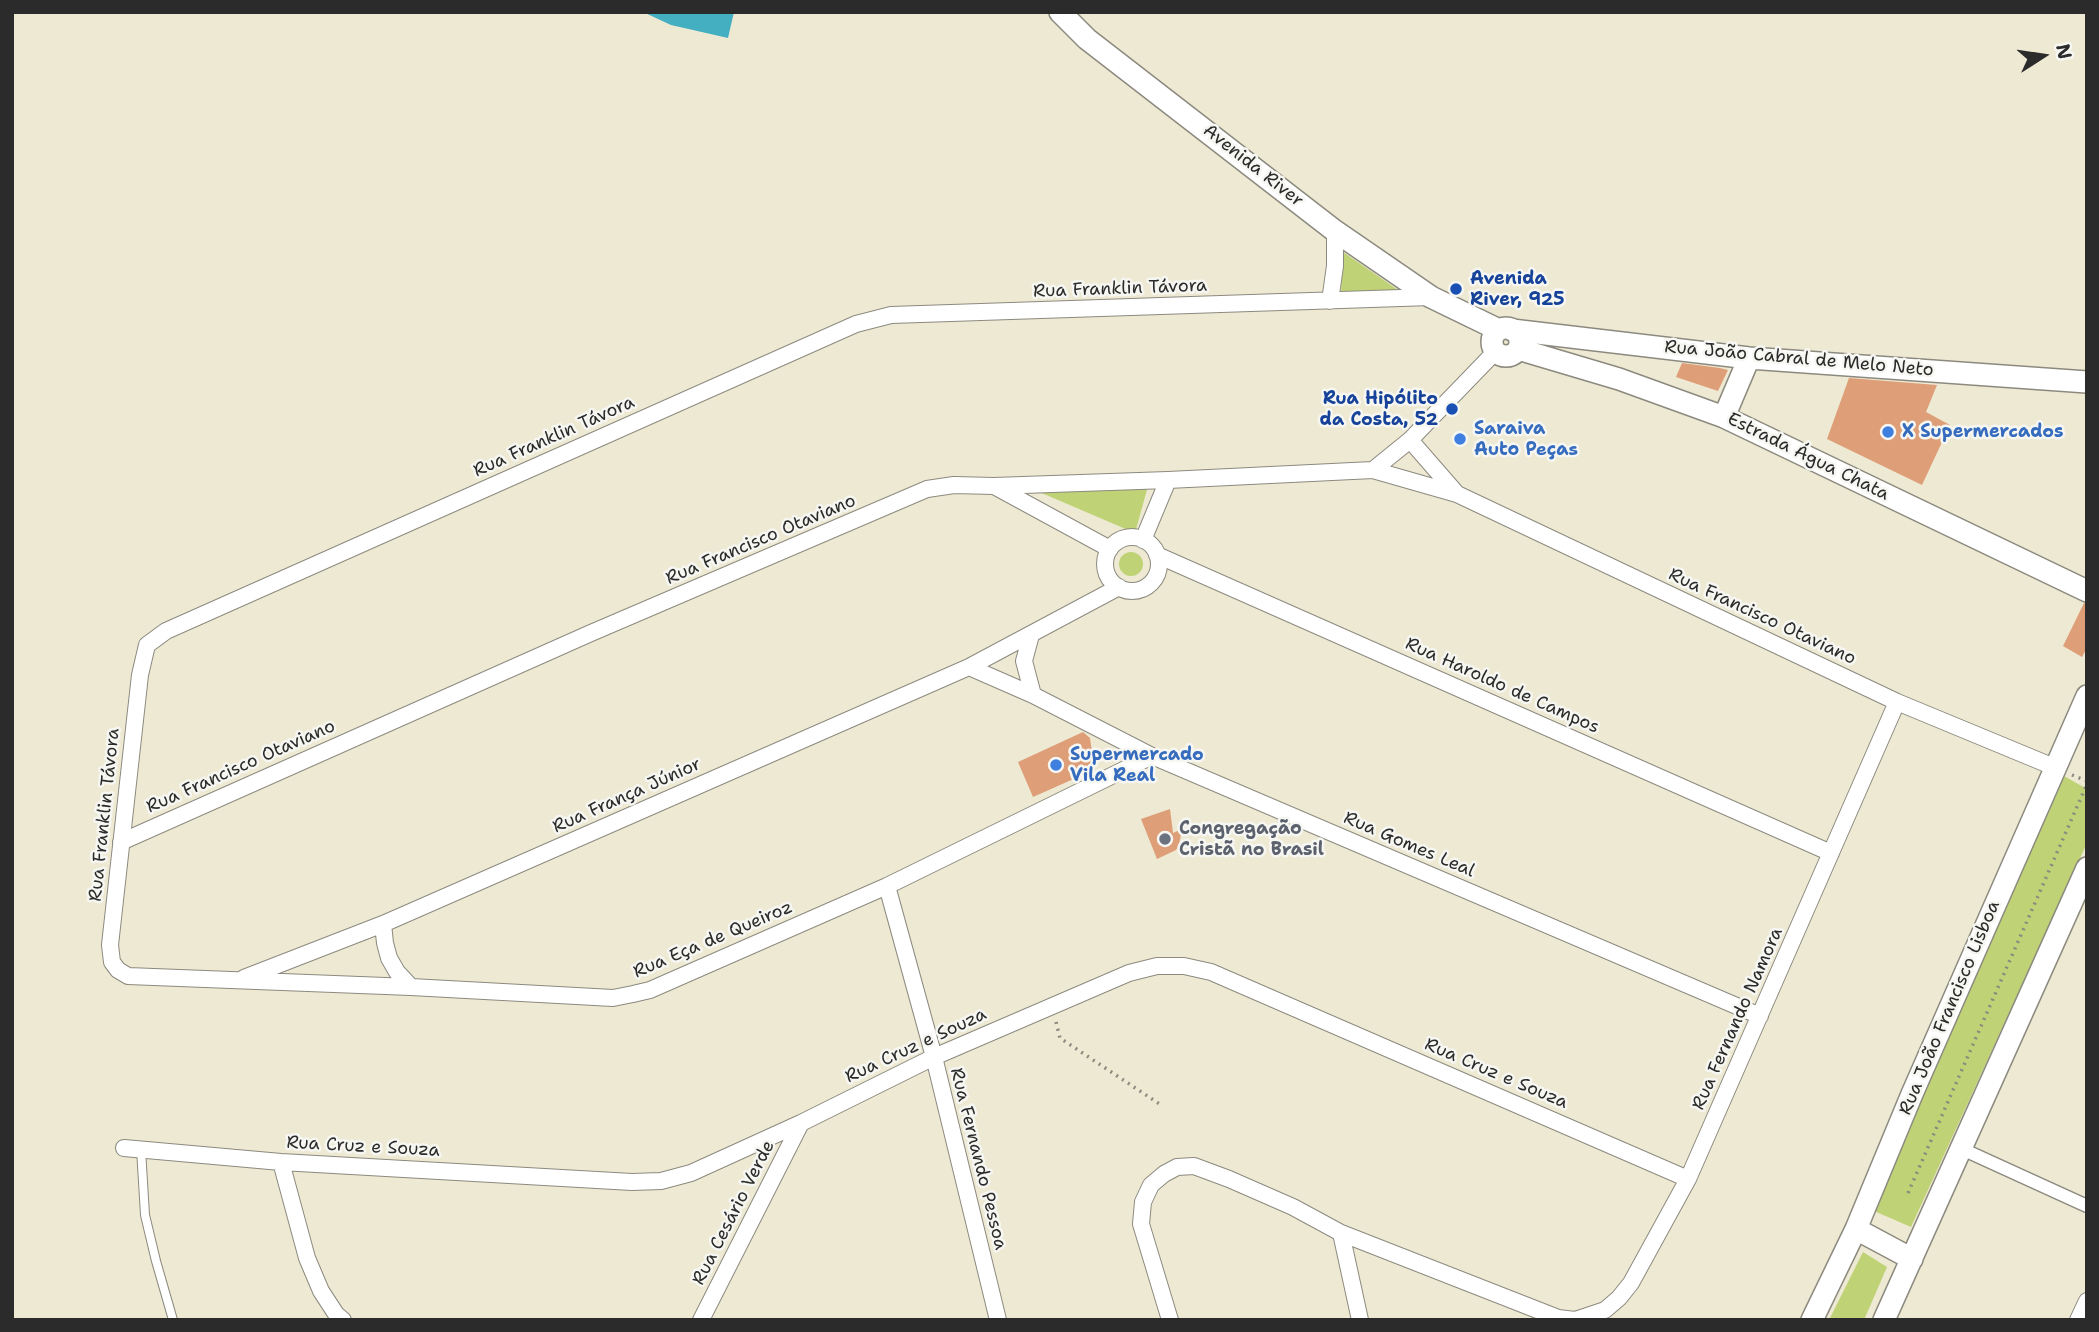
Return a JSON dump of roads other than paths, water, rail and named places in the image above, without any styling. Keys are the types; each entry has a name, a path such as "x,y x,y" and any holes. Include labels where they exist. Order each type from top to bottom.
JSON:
{"street":[{"name":"Avenida River","path":"1060,12 1087,39 1335,231 1503,341"},
{"path":"1329,301 1335,266 1335,231"},
{"name":"Rua Franklin Távora","path":"128,976 112,962 110,945 121,842 143,659 147,645 166,631 856,324 891,315 1432,297"},
{"path":"1373,470 1410,440 1503,341"},
{"name":"Rua João Cabral de Melo Neto","path":"1503,341 2087,382"},
{"name":"Estrada Água Chata","path":"1503,341 1724,417 2087,591"},
{"path":"1724,417 1749,358"},
{"name":"Rua Francisco Otaviano","path":"1410,440 1457,494"},
{"name":"Rua Francisco Otaviano","path":"121,842 591,633 927,489 954,485 1168,480 1373,470 1457,494 1897,702 2054,767"},
{"path":"1143,540 1168,480"},
{"path":"994,486 1110,549"},
{"path":"1131,537 1143,540 1157,555 1157,573 1145,587 1137,590 1119,587 1107,573 1105,564 1110,549 1123,539 1131,537"},
{"name":"Rua Haroldo de Campos","path":"1157,555 1831,853"},
{"name":"Rua França Júnior","path":"235,981 383,924 969,667 1119,587"},
{"path":"1031,635 1024,661 1033,695"},
{"name":"Rua Gomes Leal","path":"969,667 1033,695 1152,755 1760,1016"},
{"name":"Rua João Francisco Lisboa","path":"1812,1320 1856,1229 2087,696"},
{"name":"Rua Fernando Namora","path":"1170,1320 1141,1224 1143,1202 1151,1185 1164,1174 1177,1167 1194,1166 1293,1207 1341,1233 1558,1318 1575,1320 1605,1310 1631,1283 1688,1178 1897,702"},
{"name":"Rua Eça de Queiroz","path":"128,976 411,986 614,998 633,995 650,990 887,886 1152,755"},
{"path":"1884,1320 2087,869"},
{"name":"Rua Fernando Pessoa","path":"887,886 934,1057 998,1320"},
{"path":"383,924 389,958 397,972 411,986"},
{"name":"Rua Cruz e Souza","path":"124,1148 281,1161 632,1182 661,1181 691,1173 801,1123 934,1057 1129,973 1157,966 1184,966 1211,972 1688,1178"},
{"name":"Rua Cesário Verde","path":"701,1320 801,1123"},
{"path":"1962,1149 2087,1206"},
{"path":"281,1161 307,1258 321,1291 343,1320"},
{"path":"1856,1229 1912,1259"},
{"path":"1341,1233 1360,1320"},
{"path":"2078,1320 2087,1301"}],"lane":[{"path":"141,1149 145,1215 173,1320"}],"water":[{"path":"643,12 734,12 728,38 671,25"}],"place":[{"name":"Avenida River, 925","path":"1456,289"},
{"name":"Rua Hipólito da Costa, 52","path":"1452,409"},
{"name":"X Supermercados","path":"1888,432"},
{"name":"Saraiva Auto Peças","path":"1460,439"},
{"name":"Supermercado Vila Real","path":"1056,765"},
{"name":"Congregação Cristã no Brasil","path":"1165,839"}]}
